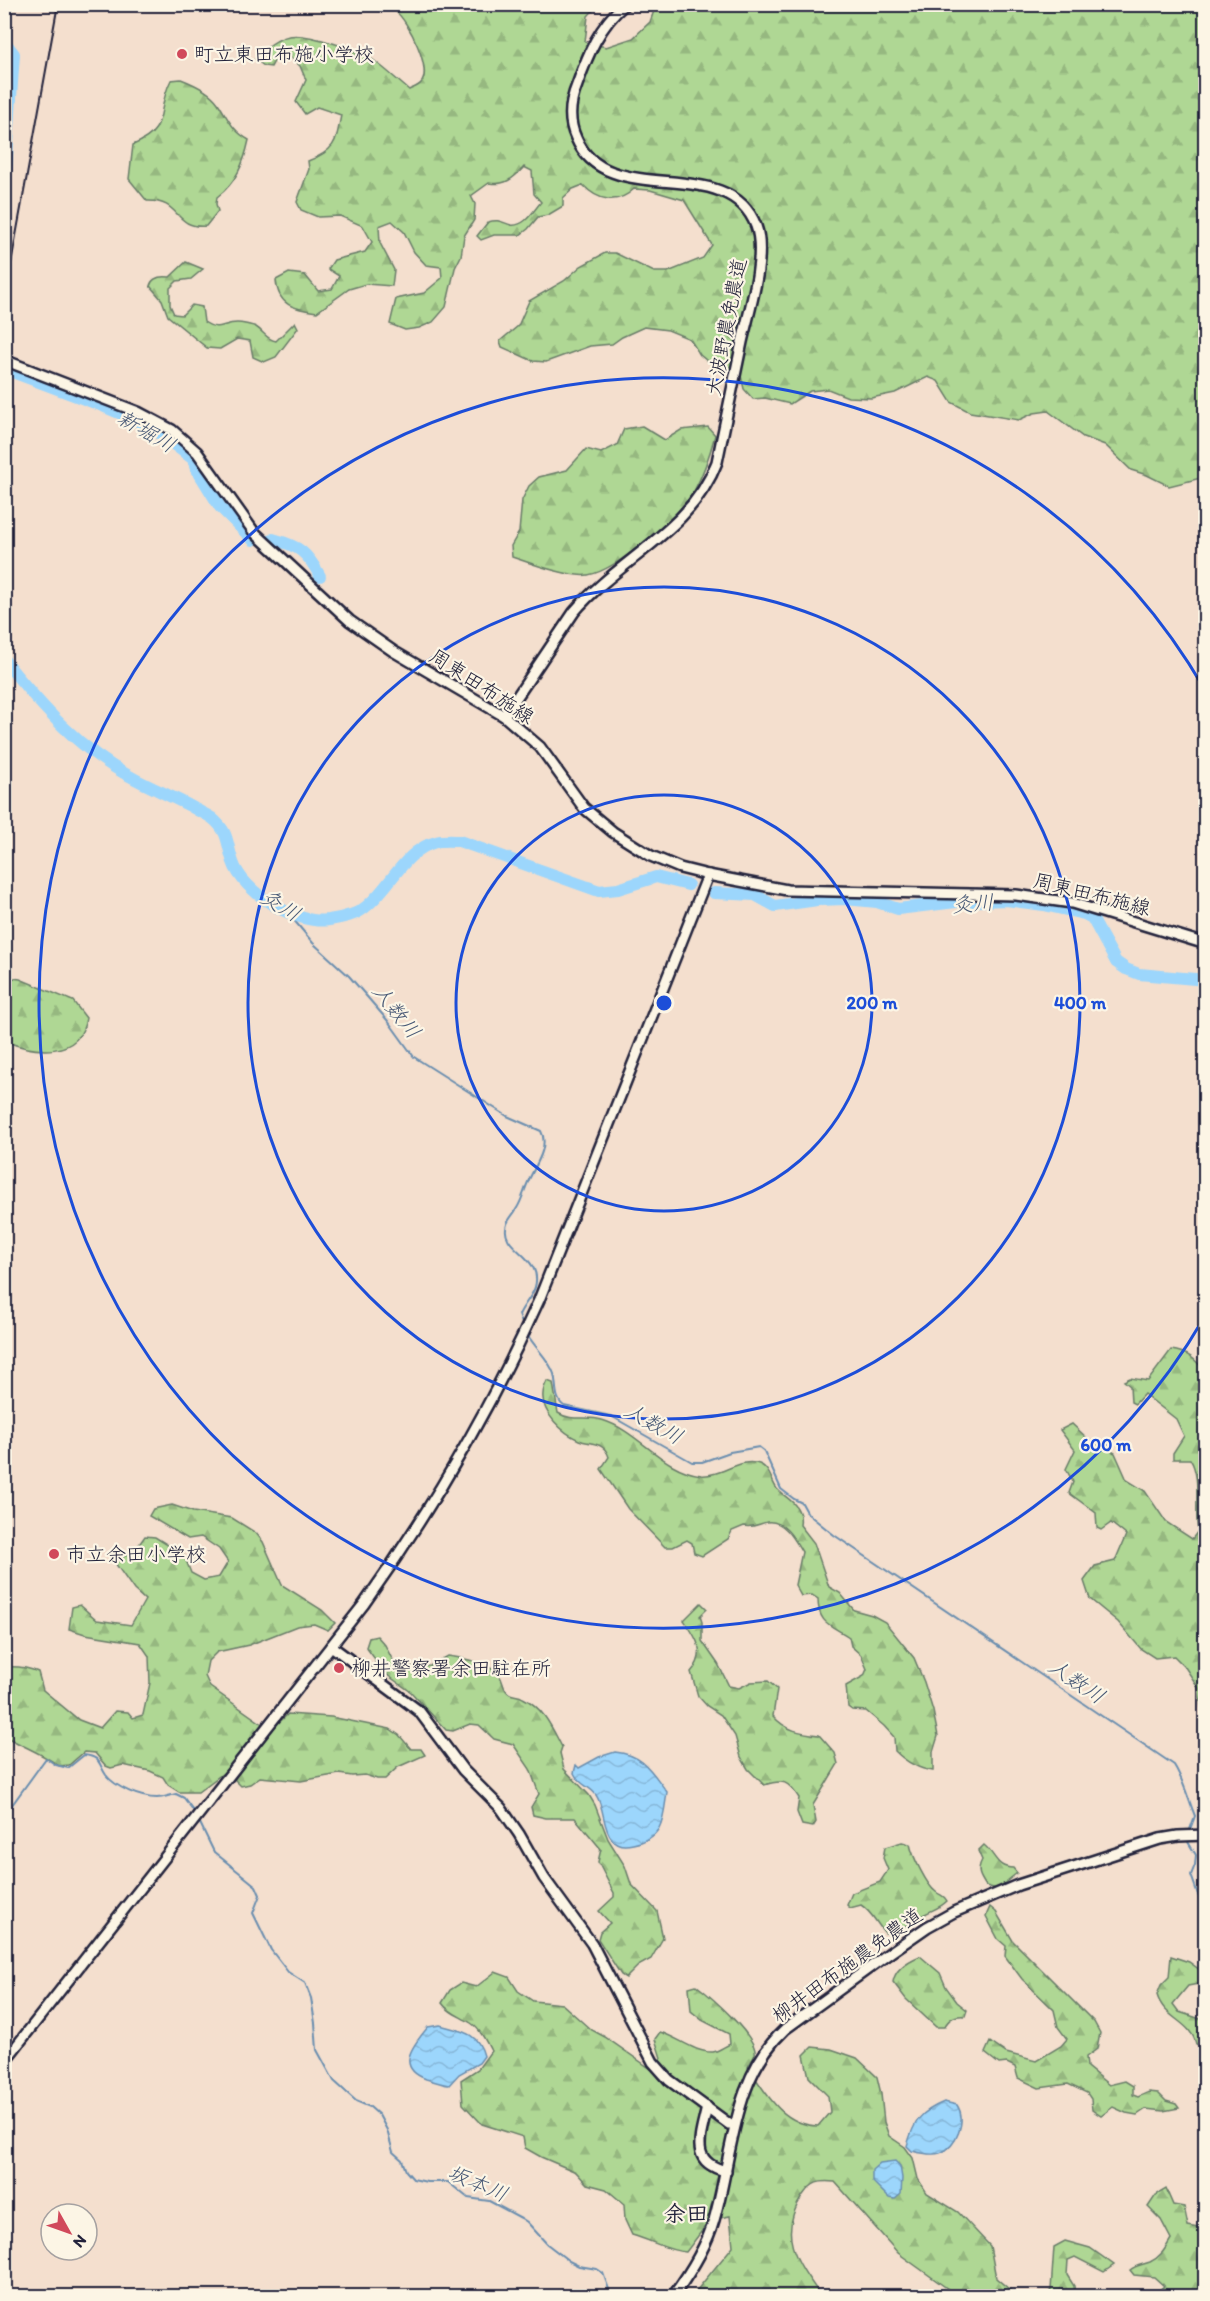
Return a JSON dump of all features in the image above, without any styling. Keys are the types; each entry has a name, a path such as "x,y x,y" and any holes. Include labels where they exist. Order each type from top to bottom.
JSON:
{"street":[{"name":"大波野農免農道","path":"504,716 586,598 612,573 688,512 709,483 717,462 758,273 760,239 756,225 749,213 733,197 712,188 616,174 592,161 578,143 571,121 573,93 597,37 605,24 625,4"},
{"name":"周東田布施線","path":"4,360 138,412 172,430 197,452 254,532 350,621 393,651 504,716 540,747 572,794 599,822 651,856 680,868 787,890 1016,894 1041,897 1072,903 1206,944"},
{"path":"4,2062 364,1604 426,1513 466,1447 511,1362 566,1234 708,875"},
{"path":"330,1646 419,1711 462,1770 501,1808 544,1878 592,1944 653,2062 669,2080 729,2124"},
{"name":"柳井田布施農免農道","path":"673,2296 699,2257 707,2239 751,2073 765,2050 797,2020 927,1927 954,1912 1018,1885 1121,1851 1178,1836 1206,1835"},
{"path":"707,2107 700,2151 703,2160 709,2166 726,2171"}],"green space":[{"path":"378,5 598,5 588,16 585,42 606,47 633,38 650,22 656,5 1205,5 1205,477 1169,486 1131,470 1105,445 1083,437 1048,411 1034,413 1019,420 970,412 951,402 938,381 928,377 895,393 871,398 848,397 828,389 810,391 790,404 765,398 753,399 744,389 741,376 706,360 690,339 668,330 644,327 612,344 590,346 546,362 533,361 502,347 500,341 518,326 529,301 564,281 581,266 605,253 615,253 654,272 668,272 703,258 712,245 684,200 650,190 634,189 621,197 608,199 595,195 583,185 573,189 563,198 563,206 548,215 538,217 520,235 494,235 481,240 477,236 488,222 520,224 541,202 534,194 532,171 524,167 509,180 495,184 489,183 471,196 475,204 474,220 464,236 461,256 455,268 446,307 433,322 419,328 405,330 390,324 396,299 424,293 442,278 441,267 426,265 414,252 404,232 392,221 379,226 380,243 394,270 392,286 366,284 349,289 317,312 289,305 280,296 276,280 289,273 305,275 318,291 332,289 339,276 328,269 334,260 365,252 372,242 363,226 340,216 318,217 301,210 297,202 309,169 308,161 324,153 333,144 341,115 317,107 305,114 296,102 306,80 300,66 288,55 277,56 271,67 264,66 255,59 279,39 289,36 308,37 370,58 409,90 420,84 424,77 424,68 417,46 400,16 393,10"},
{"path":"181,79 211,95 234,128 249,140 238,172 217,197 218,211 206,226 195,226 182,219 166,205 147,201 129,179 133,145 145,139 158,126 166,91 171,80"},
{"path":"186,262 203,269 191,279 177,281 170,288 170,305 174,314 182,315 192,305 202,307 204,322 209,325 217,327 237,323 249,325 256,327 267,337 276,341 295,322 298,328 276,357 264,362 253,357 250,341 237,339 220,349 207,348 168,316 162,300 150,286 151,283 161,277 170,277"},
{"path":"642,426 665,440 681,430 708,427 715,435 698,484 675,514 630,553 614,564 588,575 561,572 512,557 511,546 519,532 522,500 529,486 539,477 567,470 586,449 601,453 617,445 624,429"},
{"path":"5,977 20,979 73,1001 86,1018 82,1031 75,1041 54,1049 42,1050 5,1041"},
{"path":"1171,1350 1191,1357 1205,1372 1205,1729 1198,1687 1185,1667 1174,1656 1155,1658 1141,1649 1118,1622 1090,1599 1084,1581 1095,1566 1115,1561 1126,1535 1111,1523 1101,1530 1097,1528 1096,1513 1069,1493 1073,1482 1066,1469 1075,1450 1060,1430 1072,1424 1088,1439 1115,1453 1127,1480 1145,1491 1166,1522 1192,1539 1198,1531 1197,1484 1194,1466 1190,1459 1173,1459 1173,1453 1184,1436 1176,1419 1144,1394 1135,1404 1131,1402 1130,1386 1124,1381 1130,1378 1148,1381"},
{"path":"547,1381 553,1383 558,1413 569,1417 602,1420 615,1425 674,1466 687,1472 708,1475 745,1463 759,1464 766,1468 777,1489 798,1510 800,1525 814,1543 829,1587 840,1593 854,1610 872,1615 885,1622 914,1658 933,1711 938,1736 933,1752 933,1771 903,1758 895,1751 894,1737 884,1726 866,1711 852,1710 848,1707 846,1686 864,1676 867,1669 861,1655 851,1646 849,1637 823,1619 818,1599 812,1595 801,1596 795,1585 802,1552 789,1532 773,1522 744,1526 732,1531 728,1539 702,1556 694,1553 692,1543 687,1540 673,1547 665,1547 628,1509 601,1469 609,1457 604,1448 573,1437 549,1415 543,1401 543,1391"},
{"path":"172,1505 193,1512 232,1518 256,1533 263,1542 282,1585 322,1610 335,1623 328,1630 314,1624 297,1626 249,1645 217,1652 208,1661 205,1676 210,1687 271,1730 288,1714 331,1717 390,1729 399,1735 411,1749 421,1749 425,1755 398,1767 385,1779 365,1775 339,1774 301,1781 260,1777 250,1784 241,1786 226,1771 198,1792 179,1792 168,1785 163,1777 150,1771 123,1765 111,1768 106,1766 95,1753 84,1752 69,1765 59,1766 5,1736 4,1667 21,1667 38,1672 43,1690 79,1720 100,1728 115,1711 128,1712 133,1718 143,1715 150,1683 149,1656 140,1643 85,1634 69,1629 72,1607 80,1605 97,1620 131,1625 145,1600 134,1590 115,1563 138,1546 145,1536 155,1537 184,1555 191,1573 204,1580 219,1577 228,1562 219,1549 201,1537 188,1539 149,1516 153,1509"},
{"path":"701,1603 707,1609 700,1616 702,1641 718,1664 729,1686 739,1688 751,1682 768,1681 777,1689 773,1716 789,1728 819,1735 835,1753 838,1764 813,1805 816,1822 813,1827 802,1825 797,1812 799,1798 792,1788 781,1782 764,1785 748,1769 741,1757 735,1736 721,1715 707,1706 698,1696 691,1672 699,1658 698,1645 684,1620"},
{"path":"377,1636 392,1659 404,1667 430,1666 448,1656 475,1661 499,1675 507,1692 537,1707 551,1726 562,1747 560,1753 564,1769 589,1795 595,1805 608,1839 625,1866 631,1884 657,1911 663,1938 651,1959 638,1966 626,1978 621,1975 598,1939 600,1932 610,1923 599,1911 614,1897 598,1862 601,1849 575,1818 546,1818 533,1815 531,1807 539,1794 530,1769 513,1744 494,1739 479,1725 470,1724 453,1731 446,1730 411,1692 376,1667 375,1659 366,1647 369,1638"},
{"path":"902,1842 910,1844 928,1884 947,1901 903,1927 885,1933 861,1905 850,1908 847,1905 852,1893 880,1882 888,1870 883,1858 885,1847"},
{"path":"984,1845 1003,1866 1013,1868 1017,1873 997,1889 986,1886 980,1874 979,1867 982,1860 978,1851"},
{"path":"1206,1848 1205,1887 1200,1886 1199,1849"},
{"path":"990,1907 996,1912 1013,1941 1094,2022 1100,2033 1097,2049 1086,2057 1087,2067 1109,2085 1125,2081 1133,2086 1133,2095 1138,2097 1149,2092 1158,2093 1166,2101 1176,2104 1179,2108 1163,2111 1146,2109 1137,2115 1113,2107 1101,2116 1092,2110 1091,2099 1087,2093 1068,2084 1039,2088 1018,2078 1015,2067 1007,2063 999,2064 985,2053 990,2042 1006,2053 1036,2061 1061,2046 1067,2039 1058,2027 1054,2010 1022,1979 1005,1956 1006,1946 998,1939 986,1916"},
{"path":"920,1956 940,1973 946,1987 957,2002 967,2010 965,2016 950,2019 944,2027 936,2027 906,1999 893,1982 896,1973 903,1966"},
{"path":"1171,1956 1189,1962 1204,1973 1204,1983 1188,1986 1173,2004 1179,2012 1204,2020 1206,2044 1203,2046 1196,2044 1189,2030 1165,2010 1157,1995 1161,1985 1169,1977"},
{"path":"495,1972 509,1977 518,1991 533,2001 562,2004 590,2029 651,2069 661,2058 655,2039 660,2032 706,2052 713,2052 730,2044 729,2034 702,2020 691,2011 689,1987 696,1985 732,2017 749,2037 755,2054 748,2067 776,2106 794,2120 805,2124 818,2126 830,2112 828,2096 809,2077 804,2055 812,2047 831,2049 857,2058 877,2077 884,2122 889,2136 905,2147 913,2158 918,2179 927,2193 958,2212 990,2246 996,2278 1015,2294 1030,2296 953,2296 948,2289 898,2253 835,2182 825,2181 816,2183 803,2195 795,2209 791,2223 793,2248 804,2272 821,2296 692,2296 733,2246 730,2216 710,2220 686,2252 672,2250 632,2235 625,2220 624,2204 606,2189 587,2184 576,2172 525,2148 523,2137 482,2124 463,2104 461,2080 478,2069 491,2051 474,2026 451,2012 442,2003 450,1990 461,1983 476,1987"},
{"path":"1166,2189 1173,2205 1184,2207 1188,2226 1205,2229 1205,2296 1152,2296 1164,2286 1154,2277 1134,2275 1130,2270 1157,2258 1171,2239 1161,2220 1148,2207 1156,2195"},
{"path":"1065,2241 1090,2248 1114,2265 1104,2272 1075,2257 1068,2260 1067,2275 1074,2286 1075,2296 1046,2296 1051,2290 1054,2247"}],"water":[{"path":"615,1752 640,1760 667,1792 663,1819 656,1832 643,1841 630,1845 619,1844 612,1839 599,1800 574,1773 576,1765 579,1768 599,1757"},
{"path":"440,2025 462,2031 473,2037 478,2042 484,2056 479,2063 459,2074 449,2085 416,2074 409,2062 413,2048 428,2027"},
{"path":"944,2102 957,2105 960,2111 959,2132 955,2139 946,2150 937,2154 912,2151 907,2146 915,2124 929,2110"},
{"path":"895,2161 900,2166 902,2178 901,2194 895,2199 889,2198 872,2181 872,2170 880,2163"}],"waterway":[{"name":"新堀川","path":"4,41 14,54 4,199"},
{"name":"新堀川","path":"4,369 100,405 138,421 160,434 193,459 220,507 253,540"},
{"name":"新堀川","path":"273,539 296,547 311,561 320,576"},
{"name":"灸川","path":"4,660 47,711 97,755 115,768 185,803 218,823 225,834 233,862 248,885 273,904 302,917 329,920 359,911 381,892 414,853 424,846 442,841 459,841 599,891 618,889 656,877 688,885"},
{"name":"灸川","path":"714,893 755,895 775,906 845,899 877,902 898,909 956,902 1006,900 1044,905 1092,918 1116,962 1126,969 1139,974 1206,980"},
{"name":"人数川","path":"288,913 313,943 349,976 388,1021 414,1057 507,1116 541,1131 544,1144 540,1157 520,1202 507,1224 506,1233 514,1247 533,1267 536,1276 534,1291 519,1315 523,1326"},
{"name":"人数川","path":"527,1334 552,1369 557,1396 564,1406 611,1416 692,1462 702,1462 730,1452 759,1447 764,1451 781,1489 802,1503 808,1514 834,1535 1174,1765 1195,1816 1189,1832"},
{"name":"坂本川","path":"4,1816 46,1758 56,1765 68,1768 84,1755 96,1759 110,1780 122,1788 151,1798 176,1794 184,1798 196,1814"},
{"name":"坂本川","path":"198,1819 214,1852 256,1886 260,1895 253,1913 271,1950 288,1972 305,1983 311,1998 317,2050 334,2081 356,2101 370,2107 379,2115 387,2130 393,2152 402,2160 406,2171 413,2179 448,2182 468,2198 489,2201 521,2218 547,2244 569,2261 603,2273 610,2292 620,2296"},
{"name":"人数川","path":"1188,1838 1196,1855 1191,1875 1206,1917"}],"railway":[{"path":"4,302 58,4"}],"place":[{"name":"町立東田布施小学校","path":"182,54"},
{"name":"市立余田小学校","path":"54,1554"},
{"name":"柳井警察署余田駐在所","path":"339,1668"}],"district":[{"name":"余田","path":"686,2213"}]}
